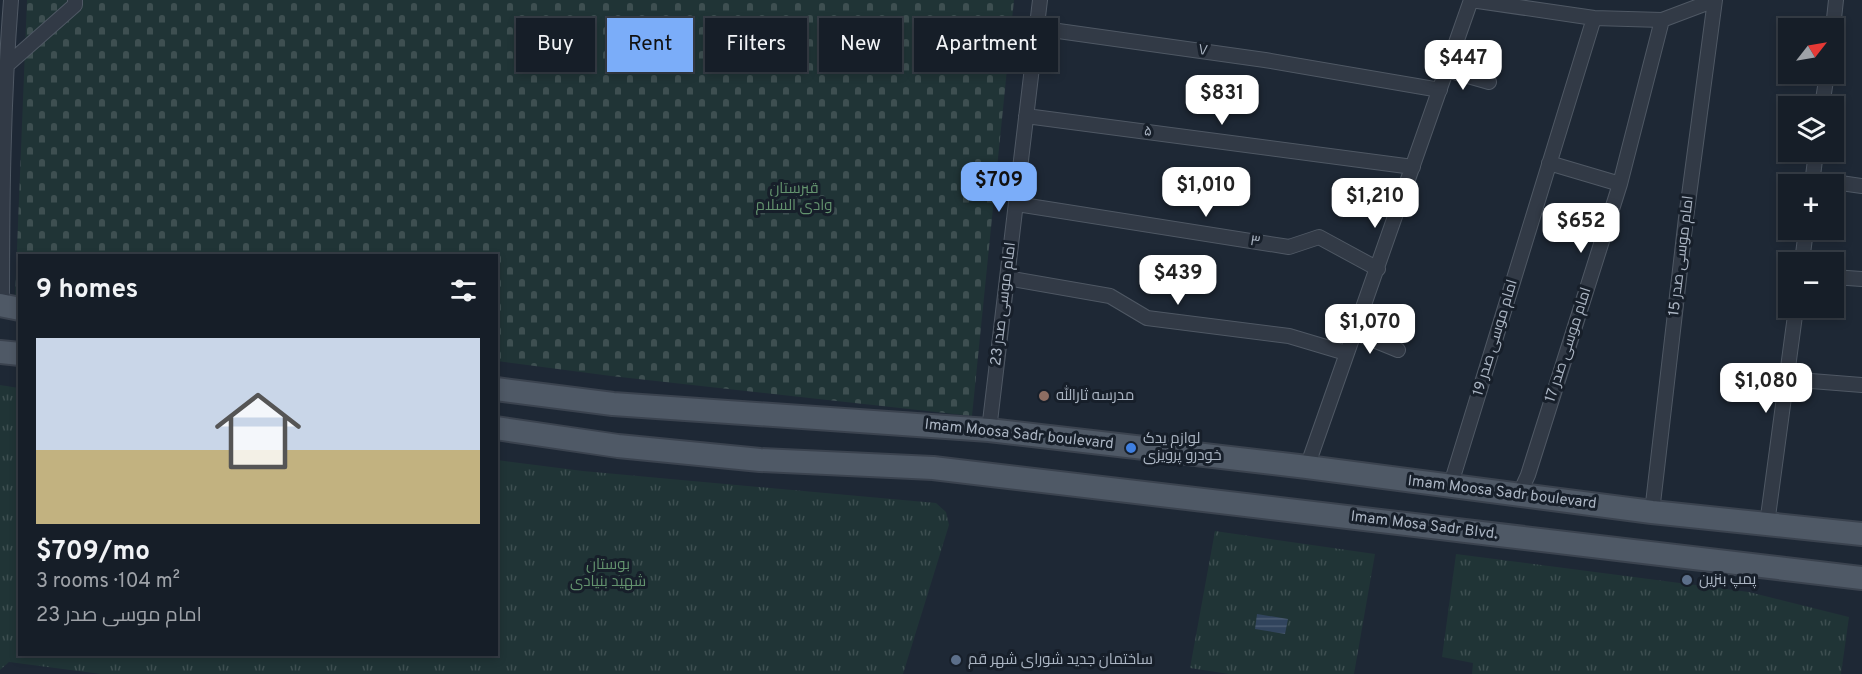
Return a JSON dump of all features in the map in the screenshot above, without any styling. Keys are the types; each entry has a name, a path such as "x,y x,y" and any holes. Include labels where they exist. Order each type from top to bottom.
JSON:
{"main road":[{"path":"0,352 18,354"},
{"name":"Imam Moosa Sadr boulevard","path":"498,389 613,404 989,430 1307,467 1652,512 1862,534"},
{"path":"498,428 618,447 748,459 933,468 1862,578"}],"street":[{"path":"7,306 1,217 2,117 11,0"},
{"path":"6,66 75,5 75,0"},
{"name":"امام موسی صدر 23","path":"1038,18 1040,0"},
{"path":"1307,467 1471,0 1594,18 1662,20 1715,0"},
{"name":"امام موسی صدر 15","path":"1652,512 1686,218 1715,0"},
{"path":"1834,18 1836,0"},
{"name":"امام موسی صدر 19","path":"1450,487 1594,18"},
{"name":"امام موسی صدر 17","path":"1519,495 1528,476 1620,184 1662,20"},
{"name":"۷","path":"1058,31 1265,60 1440,90"},
{"path":"1447,69 1489,82"},
{"name":"امام موسی صدر 23","path":"989,430 1032,72"},
{"name":"۵","path":"1026,116 1413,167"},
{"path":"1550,163 1620,184"},
{"path":"1844,185 1862,186"},
{"name":"۳","path":"1016,204 1289,247 1319,237 1378,269"},
{"path":"1007,278 1110,296 1147,318 1289,336 1346,353"},
{"path":"1844,278 1862,279"},
{"path":"1767,524 1795,318"},
{"path":"1354,332 1398,350"},
{"path":"1786,379 1862,385"}],"green space":[{"name":"قبرستان وادی السلام","path":"27,0 1014,0 1012,18 914,18 914,72 1007,72 972,416 498,361 498,254 18,254 18,298 15,298"},
{"name":"بوستان شهید بنیادی","path":"0,385 18,388 18,656 498,656 498,460 583,471 936,503 946,512 949,525 903,674 101,674 9,662 0,670"},
{"path":"1215,531 1375,554 1354,674 1229,674 1190,668"},
{"path":"1456,554 1749,592 1849,617 1841,674 1472,674 1473,663 1442,657"}],"water":[{"path":"1257,614 1288,619 1285,634 1255,629"}],"place":[{"name":"مدرسه ثارالله","path":"1044,396"},
{"name":"لوازم یدک خودرو پرویزی","path":"1131,448"},
{"name":"پمپ بنزین","path":"1687,580"},
{"name":"ساختمان جدید شورای شهر قم","path":"956,660"}]}
